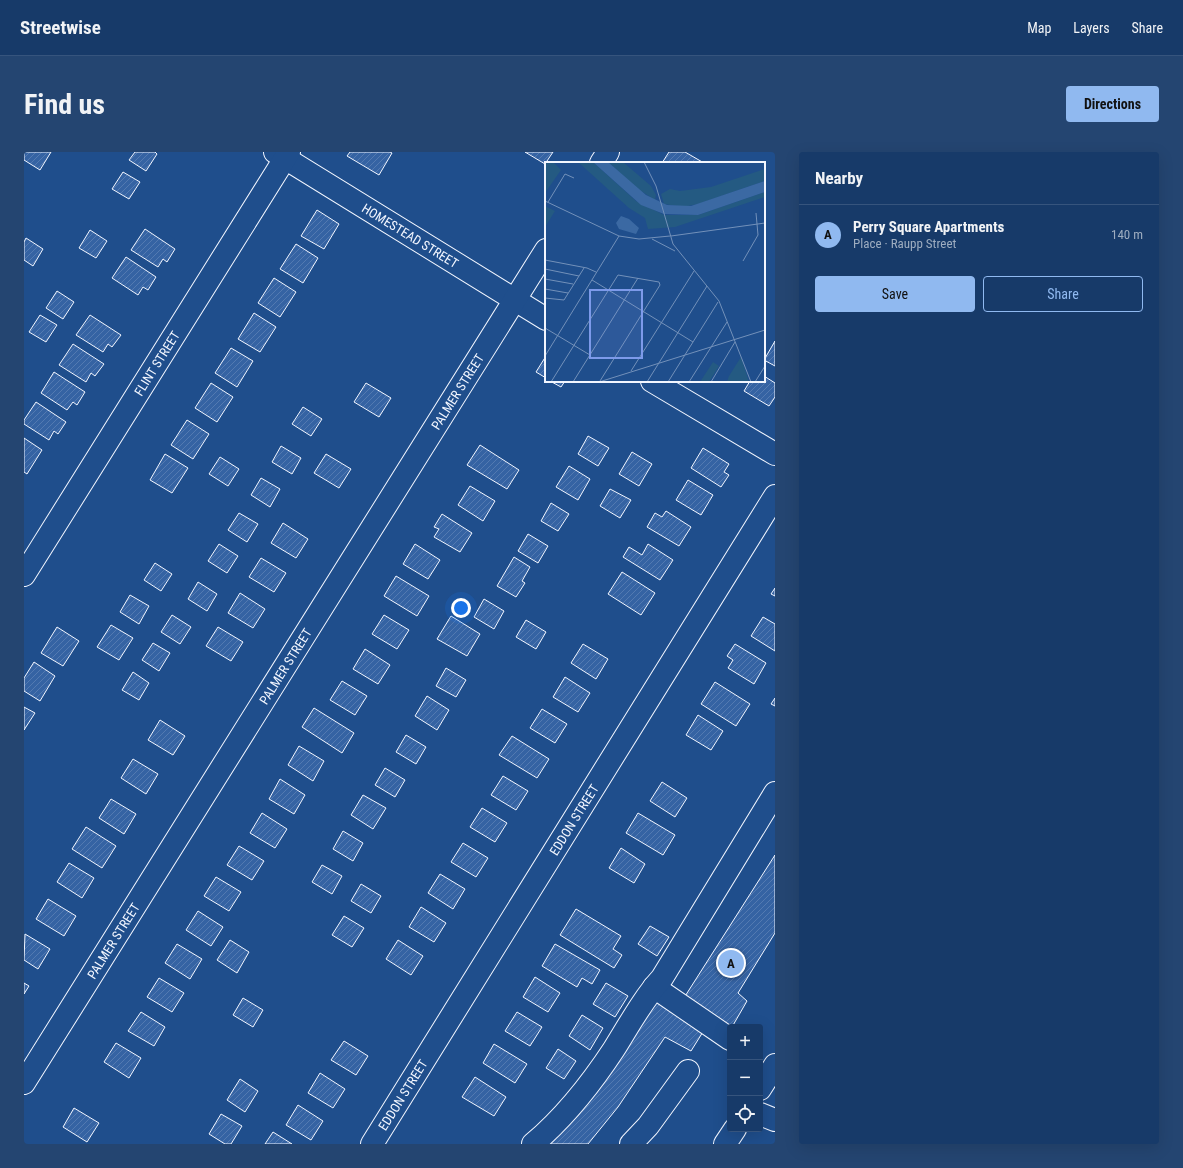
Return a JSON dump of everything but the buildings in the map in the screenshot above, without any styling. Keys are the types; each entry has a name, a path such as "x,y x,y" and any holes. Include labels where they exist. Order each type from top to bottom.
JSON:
{"street":[{"path":"602,162 608,152"},
{"name":"HOMESTEAD STREET","path":"283,154 545,318"},
{"name":"FLINT STREET","path":"24,575 283,154"},
{"name":"PALMER STREET","path":"24,1083 545,252"},
{"path":"654,382 775,454"},
{"name":"EDDON STREET","path":"372,1144 775,496"},
{"path":"533,1144 551,1129 583,1094 654,987 662,978 775,793"},
{"path":"654,987 727,1037"},
{"path":"763,1081 770,1063"},
{"path":"630,1144 648,1126 688,1071"},
{"path":"763,1115 775,1120"},
{"path":"725,1144 733,1132"}],"place":[{"name":"Perry Square Apartments","path":"731,963"}]}
